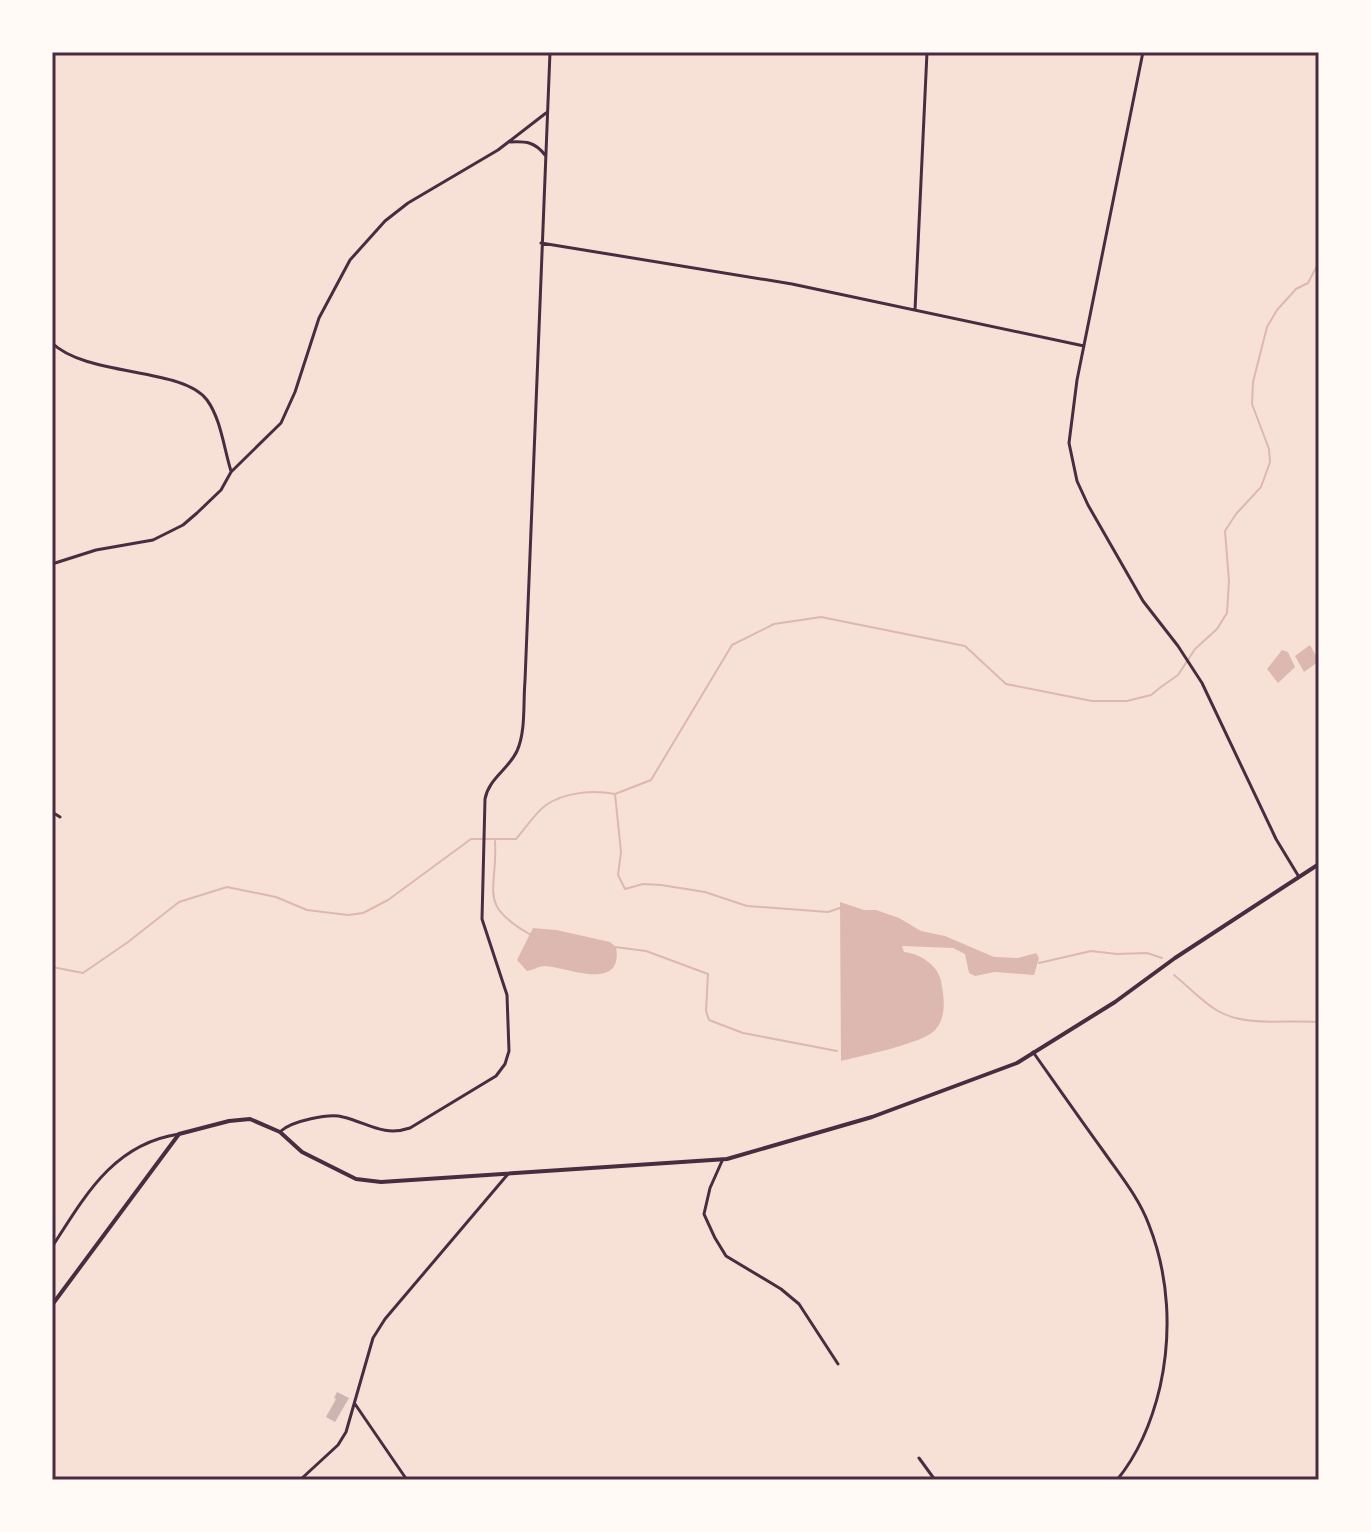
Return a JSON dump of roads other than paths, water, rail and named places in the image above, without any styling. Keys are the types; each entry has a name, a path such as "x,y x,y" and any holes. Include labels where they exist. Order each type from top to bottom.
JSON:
{"street":[{"path":"280,1132 297,1122 333,1116 380,1131 402,1131 427,1120 496,1076 502,1070 510,1046 507,995 482,919 484,847 487,790 516,754 520,742 550,52"},
{"path":"915,310 927,52"},
{"path":"1143,52 1084,346 1069,443 1077,481 1129,577 1191,667 1228,735 1276,839 1299,878"},
{"path":"52,564 82,554 143,543 183,525 221,490 231,472 281,423 295,392 319,318 350,260 385,221 408,203 507,142 547,112"},
{"path":"507,142 533,144 545,155"},
{"path":"541,243 792,284 1084,346"},
{"path":"52,343 71,357 195,388 214,411 231,472"},
{"path":"52,812 60,817"},
{"path":"52,1247 86,1197 118,1159 143,1143 229,1121 250,1119 280,1132 302,1152 356,1179 381,1182 723,1159 872,1117 1017,1063 1115,1002 1175,958 1319,864"},
{"path":"1033,1052 1136,1197 1149,1224 1160,1260 1167,1303 1167,1355 1152,1420 1128,1466 1117,1480"},
{"path":"52,1305 179,1134"},
{"path":"723,1159 710,1188 704,1214 715,1238 726,1256 781,1289 799,1304 838,1364"},
{"path":"300,1480 338,1445 346,1432 373,1338 385,1319 508,1174"},
{"path":"354,1404 407,1480"},
{"path":"919,1458 935,1480"}],"waterway":[{"path":"615,794 651,780 732,645 774,624 821,617 965,646 1006,684 1092,701 1127,701 1151,695 1178,675 1195,649 1217,629 1227,613 1229,581 1225,531 1261,487 1270,462 1269,449 1252,404 1253,382 1267,327 1296,289 1308,283 1319,262"},
{"path":"52,967 83,973 179,902 227,887 276,897 307,910 348,915 363,913 388,900 471,839 516,839 546,805 562,797 589,792 615,794 621,852 618,875 625,889 643,884 661,885 705,892 747,906 828,912 840,908"},
{"path":"495,841 493,885 496,905 514,924 531,935"},
{"path":"615,947 646,951 708,974 706,1011 709,1020 743,1033 837,1051"},
{"path":"1039,963 1091,951 1147,953 1162,958"},
{"path":"1174,975 1206,1003 1230,1016 1255,1021 1319,1022"}]}
